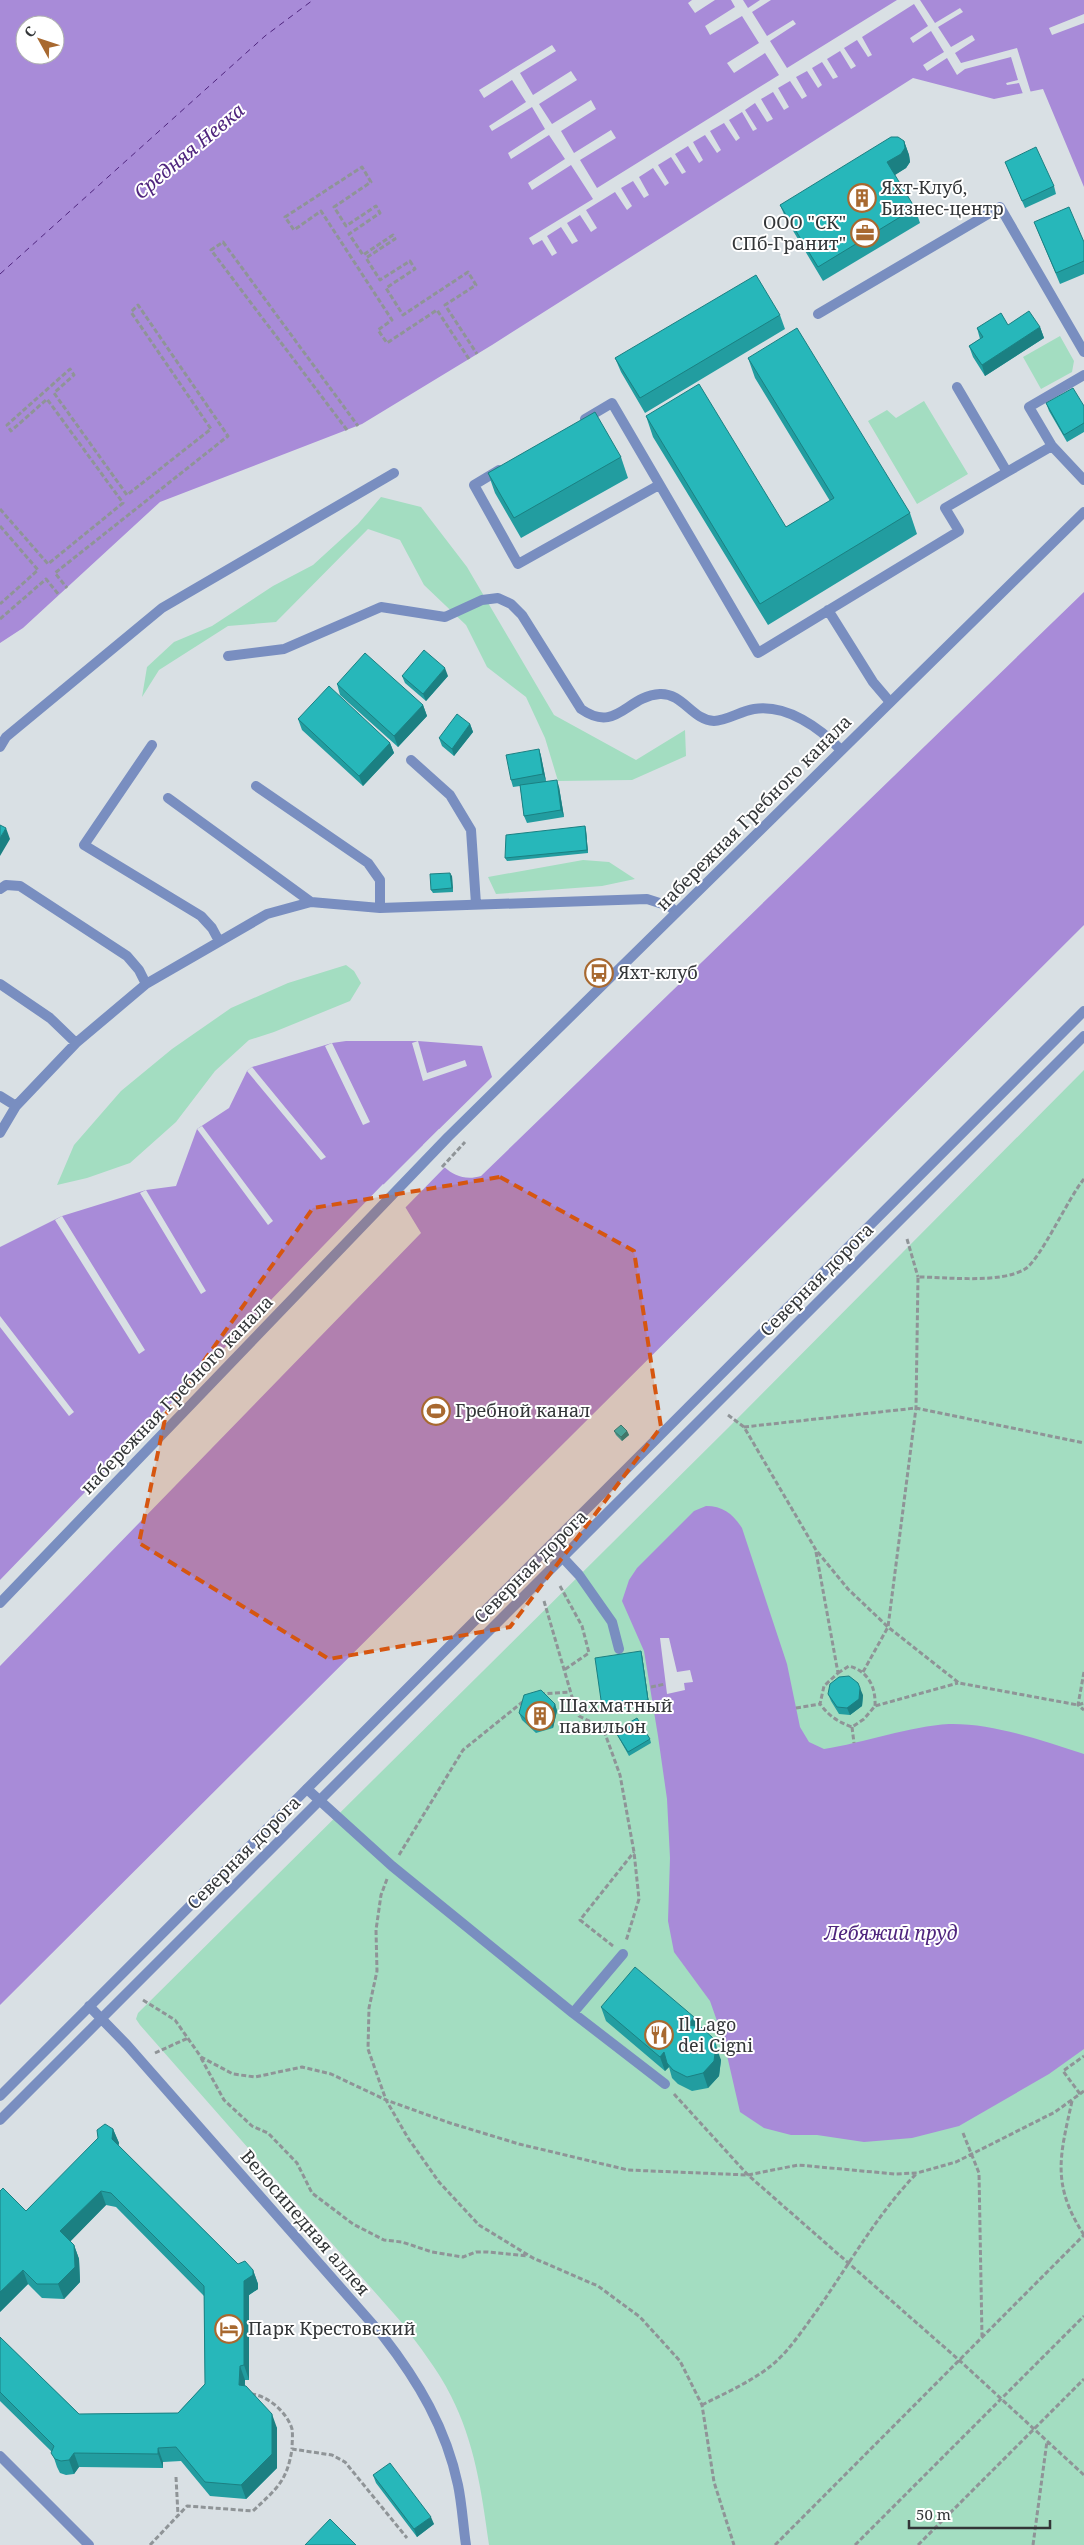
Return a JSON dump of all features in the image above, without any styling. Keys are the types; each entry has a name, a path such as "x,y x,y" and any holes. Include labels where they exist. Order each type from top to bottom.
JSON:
{"street":[{"path":"818,314 1000,207 1084,352"},
{"path":"1084,375 1029,407 1052,446 1084,480"},
{"path":"957,387 1007,472"},
{"path":"579,422 612,403 758,653 959,532 945,508 1052,446"},
{"path":"506,466 474,485 518,564 659,485"},
{"path":"0,747 6,737 162,608 394,473"},
{"name":"набережная Гребного канала","path":"0,1603 448,1137 1084,512"},
{"path":"228,656 284,649 381,607 445,617 482,600 498,598 512,604 522,614 581,709 593,717 608,718 644,698 661,694 677,697 702,717 714,721 755,708 777,710 816,728 841,750"},
{"path":"828,610 873,682 890,702"},
{"path":"152,745 84,844 201,916 212,928 219,941"},
{"path":"411,760 450,795 471,830 476,904"},
{"path":"256,786 368,863 380,880 380,908"},
{"path":"168,798 311,902"},
{"path":"0,889 6,885 20,886 127,956 139,970 146,984"},
{"path":"0,1133 16,1106 76,1043 146,984 267,914 311,902 380,908 647,899 670,906 676,912"},
{"path":"0,984 50,1018 76,1043"},
{"name":"Северная дорога","path":"0,2096 1084,1011"},
{"name":"Северная дорога","path":"0,2120 1084,1036"},
{"path":"0,1096 16,1106"},
{"path":"551,1545 563,1557 612,1622 619,1648"},
{"path":"307,1789 392,1866 573,2013 665,2084"},
{"path":"573,2013 623,1954"},
{"name":"Велосипедная аллея","path":"90,2006 383,2336 409,2370 430,2406 447,2445 458,2485 466,2545"},
{"path":"0,2456 89,2545"}],"path":[{"path":"469,359 437,310 387,343 378,330 392,320 321,211 294,230 286,217 362,167 371,182 334,207 346,226 376,206 380,213 349,234 363,255 393,235 395,239 366,258 380,280 410,261 415,269 386,288 403,315 468,272 476,285 445,305 477,354"},
{"path":"347,430 211,250 223,242 358,426"},
{"path":"0,508 48,564 123,503 47,399 11,431 7,425 70,369 74,376 54,393 127,495 211,430 130,312 138,305 228,436 55,572 67,588"},
{"path":"0,526 38,570 0,604"},
{"path":"0,619 46,579 59,595"},
{"path":"443,1165 460,1149"},
{"path":"918,1277 1004,1277 1026,1269 1044,1245 1073,1192 1084,1179"},
{"path":"863,1672 888,1627 916,1408 918,1277 907,1239"},
{"path":"744,1427 916,1408 1084,1443"},
{"path":"728,1415 744,1427 816,1550 848,1589 888,1627 959,1683"},
{"path":"816,1550 838,1673"},
{"path":"560,1586 582,1626 589,1653 564,1670"},
{"path":"544,1601 570,1692 579,1716 603,1728 620,1774 634,1852 639,1899 623,1954 580,1920 634,1852"},
{"path":"876,1706 874,1689 863,1672 849,1666 824,1686 820,1704 826,1713 838,1723 852,1727 864,1719 876,1706 959,1683 1078,1704 1084,1703"},
{"path":"1078,1704 1084,1672"},
{"path":"651,1687 665,1684"},
{"path":"535,1696 542,1693 570,1692"},
{"path":"528,1698 521,1701 463,1750 392,1866 381,1895 376,1930 377,1971 369,2016 368,2049 386,2100 408,2138 439,2182 479,2225 530,2256 598,2286 640,2317 680,2360 702,2405 714,2482 734,2545"},
{"path":"796,1708 820,1704"},
{"path":"1078,1704 1084,1710"},
{"path":"852,1727 854,1743"},
{"path":"143,2000 175,2020 201,2057 224,2100 252,2126 268,2133 297,2163 312,2193 353,2224 384,2240 402,2242 432,2252 463,2257 476,2252 530,2256"},
{"path":"155,2053 188,2038"},
{"path":"1080,2094 1063,2071 1084,2056"},
{"path":"201,2057 233,2074 255,2077 302,2067 331,2074 386,2100 450,2123 511,2141 628,2170 748,2175 798,2165 895,2174 917,2172 956,2162 1055,2112 1084,2091"},
{"path":"665,2084 748,2175 959,2360 1084,2474"},
{"path":"775,2545 1084,2235 1069,2213 1061,2187 1061,2152 1072,2100"},
{"path":"963,2133 979,2173 982,2338"},
{"path":"702,2405 734,2389 772,2365 802,2331 850,2264 876,2222 917,2172"},
{"path":"855,2545 1084,2316"},
{"path":"918,2545 1084,2379"},
{"path":"150,2545 187,2506 253,2511 282,2483 290,2463 292,2429 283,2413 261,2395 250,2394"},
{"path":"1033,2545 1047,2440"},
{"path":"292,2449 332,2455 345,2462 407,2538"},
{"path":"176,2477 178,2516"}],"highlighted area":[{"path":"500,1177 634,1251 661,1427 510,1627 329,1659 139,1543 166,1414 313,1208"}],"green space":[{"path":"1060,336 1074,361 1072,372 1041,389 1023,357"},
{"path":"924,401 968,474 917,504 868,421 887,410 896,418"},
{"path":"381,497 421,507 467,567 554,715 636,760 685,730 686,756 632,780 558,781 545,738 526,697 487,667 466,625 424,585 400,540 368,529 276,622 228,626 159,670 142,697 147,667 174,642 212,626 273,586 313,565 358,524"},
{"path":"583,860 609,862 635,879 602,886 496,894 488,877"},
{"path":"346,965 354,971 361,983 350,1001 274,1032 249,1040 215,1071 176,1122 130,1163 87,1178 57,1185 74,1145 121,1091 172,1049 231,1008 288,983"},
{"path":"1084,1070 1084,2545 489,2545 472,2450 459,2414 446,2386 402,2323 140,2025 136,2019 138,2013 728,1428"}],"water":[{"name":"Средняя Невка","path":"0,0 1084,0 1084,187 1043,89 994,99 913,78 492,345 362,424 160,502 23,628 0,643"},
{"name":"Гребной канал","path":"1084,592 1084,925 0,2005 0,1666 421,1233 404,1205 383,1184 0,1580 0,1247 62,1216 146,1190 176,1186 197,1129 229,1108 247,1071 252,1067 332,1043 346,1041 418,1041 482,1046 492,1077 423,1145 442,1165 455,1174 471,1178 481,1176"},
{"name":"Лебяжий пруд","path":"706,1506 718,1507 727,1512 742,1528 787,1664 800,1727 809,1742 824,1749 934,1725 966,1724 1018,1734 1084,1754 1084,2049 1049,2074 959,2126 912,2138 864,2142 817,2135 791,2135 764,2128 740,2112 723,2038 710,2001 674,1952 668,1921 670,1858 667,1799 658,1736 644,1651 622,1601 629,1580 637,1568 694,1511"}],"pier":[{"path":"692,0 715,0 695,13 688,3"},
{"path":"731,0 743,0 748,8 760,0 771,0 752,12 767,36 793,20 796,24 770,41 787,68 897,0 920,0 935,23 960,8 963,12 938,27 951,47 972,35 975,40 955,53 961,63 1017,48 1031,93 1023,94 1019,83 1007,85 1006,83 1018,80 1011,57 965,69 957,75 947,58 927,71 923,65 944,52 931,31 913,43 910,38 928,26 914,4 862,37 872,55 868,57 857,40 844,48 856,66 851,69 840,51 827,59 838,77 833,79 822,62 812,68 822,85 818,88 807,71 796,77 807,96 802,99 790,81 778,88 789,107 784,110 773,92 761,99 773,119 767,122 755,103 745,110 757,129 753,131 742,112 729,120 740,138 736,141 724,123 710,131 721,150 717,153 705,135 693,142 703,160 699,163 688,146 675,154 686,172 682,174 671,157 658,165 669,183 665,186 653,168 639,177 649,195 644,198 633,181 621,188 632,206 627,210 615,192 586,210 597,228 591,232 580,215 567,223 578,241 572,244 561,227 547,236 557,253 552,256 542,240 533,245 529,238 593,199 571,165 532,190 528,183 565,159 549,135 511,159 508,153 545,129 532,107 492,131 489,126 526,102 512,80 484,98 479,90 552,45 556,51 520,73 533,95 571,71 577,80 539,104 552,124 591,100 596,109 561,131 574,153 611,130 616,138 580,160 597,188 779,75 765,53 734,73 727,63 759,43 742,16 710,35 705,26 735,7"},
{"path":"1084,14 1084,23 1052,35 1049,28"},
{"path":"418,1041 427,1073 465,1060 467,1066 423,1081 412,1043"},
{"path":"332,1043 370,1122 363,1125 325,1046"},
{"path":"252,1067 326,1157 321,1160 247,1071"},
{"path":"202,1126 273,1221 268,1225 197,1129"},
{"path":"439,1129 441,1130 426,1145 447,1165 404,1209 383,1188 370,1201 368,1200"},
{"path":"146,1190 206,1291 201,1294 140,1193"},
{"path":"62,1216 145,1350 139,1354 55,1220"},
{"path":"0,1316 74,1412 69,1416 0,1327"},
{"path":"660,1638 669,1638 677,1672 690,1670 693,1682 684,1683 685,1690 667,1694"}],"building":[{"name":"Яхт-Клуб, Бизнес-центр","path":"891,137 898,137 904,141 905,148 901,154 887,162 915,208 818,267 780,205"},
{"path":"1036,147 1054,186 1022,201 1005,162"},
{"path":"1069,207 1084,242 1084,261 1056,273 1034,222"},
{"path":"756,275 780,315 640,398 615,358"},
{"path":"1029,311 1040,327 982,365 969,346 983,337 977,328 1001,313 1008,325"},
{"path":"797,328 910,513 760,604 646,416 699,384 786,527 834,498 748,358"},
{"path":"1073,388 1084,406 1084,423 1064,435 1046,403"},
{"path":"595,412 621,457 514,518 488,473"},
{"path":"424,650 445,668 423,694 402,676"},
{"path":"365,653 423,705 394,736 337,684"},
{"path":"329,686 390,743 359,776 298,719"},
{"path":"457,714 470,724 452,749 439,738"},
{"path":"539,749 543,774 511,780 506,755"},
{"path":"557,780 561,810 524,816 520,785"},
{"path":"0,825 6,828 0,838"},
{"path":"585,826 587,850 505,858 506,835"},
{"path":"450,873 452,888 431,890 430,874"},
{"path":"621,1425 627,1431 621,1437 614,1431"},
{"path":"641,1651 648,1700 602,1707 595,1658"},
{"path":"849,1676 858,1683 860,1688 859,1699 847,1708 837,1707 828,1694 830,1684 839,1677"},
{"name":"Шахматный павильон","path":"541,1690 555,1704 550,1720 533,1726 519,1713 524,1695"},
{"path":"637,1718 650,1739 628,1752 615,1731"},
{"name":"Il Lago dei Cigni","path":"635,1967 694,2017 688,2025 701,2027 713,2038 716,2046 714,2061 703,2073 687,2077 673,2070 667,2063 664,2052 660,2057 601,2007"},
{"name":"Парк Крестовский","path":"105,2124 113,2129 112,2139 238,2264 245,2261 253,2270 253,2275 244,2281 244,2365 240,2366 239,2385 246,2386 272,2414 272,2454 241,2485 205,2482 176,2447 158,2448 158,2454 74,2453 69,2460 61,2461 55,2459 51,2453 54,2446 0,2392 0,2337 79,2414 178,2413 205,2384 204,2286 111,2193 101,2191 60,2231 74,2245 75,2267 58,2284 37,2284 23,2270 0,2292 0,2191 3,2188 26,2211 98,2138 97,2130"},
{"path":"390,2463 431,2517 414,2529 373,2475"},
{"path":"330,2519 356,2545 305,2545"}],"ferry route":[{"path":"0,274 265,36 313,0"}],"place":[{"name":"Яхт-Клуб, Бизнес-центр","path":"862,198"},
{"name":"ООО \"СК\" СПб-Гранит\"","path":"865,233"},
{"name":"Яхт-клуб","path":"599,973"},
{"name":"Гребной канал","path":"436,1411"},
{"name":"Шахматный павильон","path":"540,1716"},
{"name":"Il Lago dei Cigni","path":"659,2035"},
{"name":"Парк Крестовский","path":"229,2329"}]}
